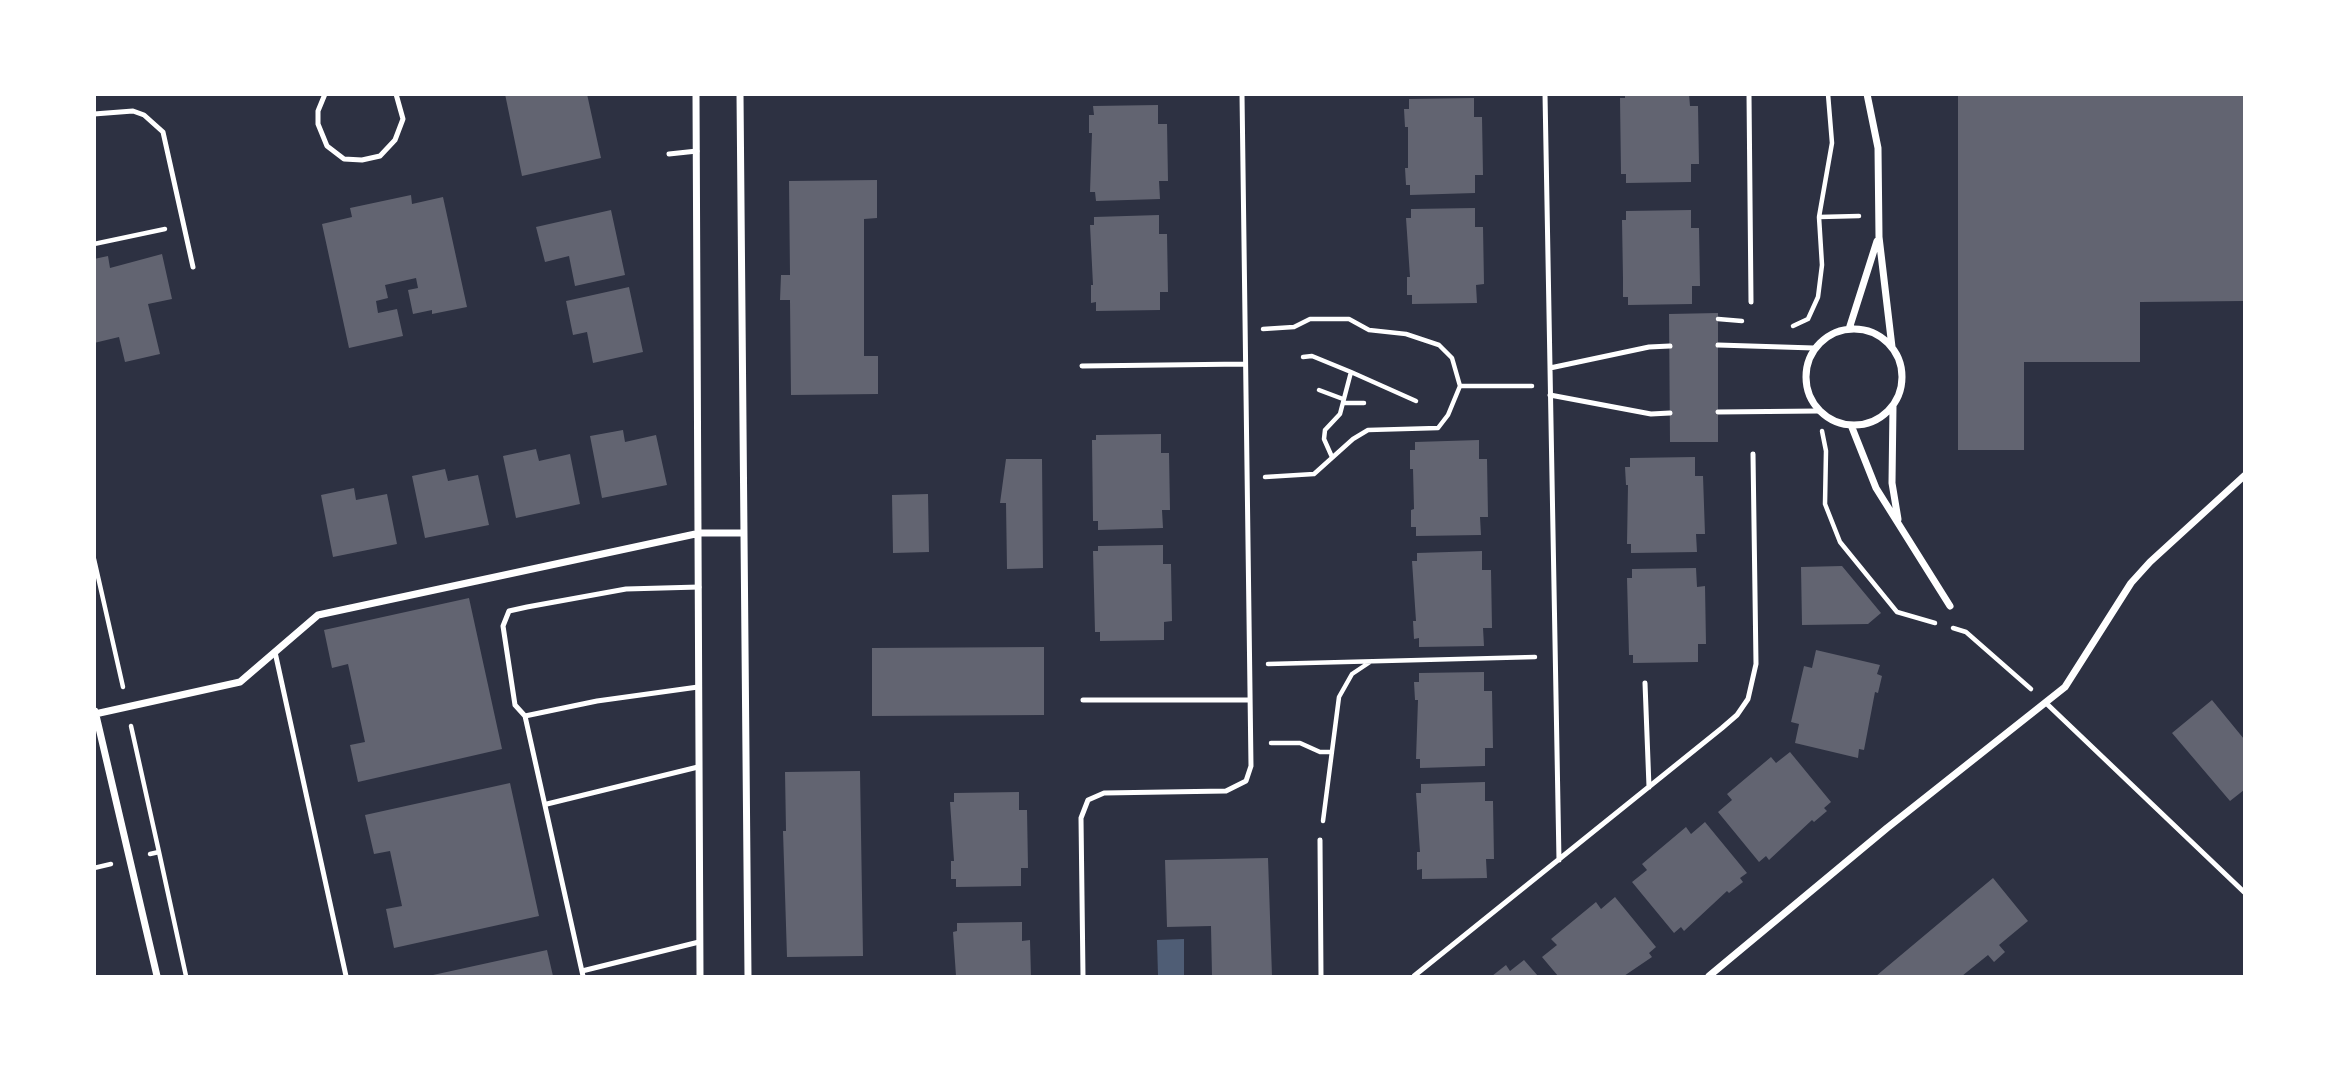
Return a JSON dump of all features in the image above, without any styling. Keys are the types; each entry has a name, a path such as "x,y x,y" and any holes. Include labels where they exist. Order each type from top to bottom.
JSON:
{"street":[{"path":"696,94 700,976"},
{"path":"740,94 748,976"},
{"path":"1867,94 1878,148 1878,237 1892,347 1899,361 1901,376 1899,392 1893,405 1892,483 1899,523"},
{"path":"1849,329 1878,237"},
{"path":"1892,347 1866,330 1849,329 1834,333 1814,348 1806,370 1807,387 1818,411 1836,422 1867,424 1893,405"},
{"path":"1852,425 1877,488 1950,606"},
{"path":"1709,976 1887,828 2047,704 2077,673 2131,583 2150,562 2245,476"},
{"path":"157,976 95,712 240,682 318,615 700,533 744,533"}],"lane":[{"path":"325,94 318,111 318,124 327,146 344,159 362,160 380,156 395,140 403,119 396,94"},
{"path":"1083,976 1081,818 1088,800 1104,793 1226,791 1237,788 1250,774 1242,94"},
{"path":"1545,94 1559,860"},
{"path":"1749,94 1751,302"},
{"path":"94,114 132,111 144,115 163,132 193,267"},
{"path":"669,154 697,151"},
{"path":"1718,345 1814,348"},
{"path":"1550,368 1649,347 1670,346"},
{"path":"1082,366 1245,364"},
{"path":"1550,396 1651,414 1670,413"},
{"path":"1718,412 1818,411"},
{"path":"1414,976 1737,715 1754,682 1753,454"},
{"path":"699,942 582,974 547,804 525,716 514,705 503,626 509,611 626,589 700,586"},
{"path":"275,652 346,976"},
{"path":"1645,683 1649,787"},
{"path":"525,716 597,701 698,687"},
{"path":"1083,700 1250,700"},
{"path":"2047,704 2245,892"},
{"path":"547,804 698,767"},
{"path":"1320,840 1321,976"}],"path":[{"path":"1781,325 1793,326 1808,319 1818,297 1822,265 1819,216 1832,144 1828,94"},
{"path":"1819,216 1878,216"},
{"path":"94,244 184,225"},
{"path":"1245,330 1294,327 1310,319 1349,319 1369,330 1406,334 1439,345 1452,358 1460,386 1448,415 1438,428 1368,430 1314,474 1296,478 1247,476"},
{"path":"1718,319 1755,323"},
{"path":"1303,357 1312,356 1416,401"},
{"path":"1332,457 1324,439 1325,430 1340,414 1350,372"},
{"path":"1460,386 1550,386"},
{"path":"1319,390 1343,401 1364,403"},
{"path":"1818,411 1826,451 1825,504 1839,542 1897,612 1966,632 2047,704"},
{"path":"1250,664 1555,657"},
{"path":"1320,840 1339,697 1352,674 1371,661"},
{"path":"1250,743 1300,743 1320,752 1332,752"},
{"path":"159,852 186,976"}],"water":[{"path":"1184,939 1184,976 1158,976 1157,940"}],"building":[{"path":"505,94 587,94 601,158 522,176"},
{"path":"1625,94 1689,94 1690,106 1698,106 1699,164 1691,164 1691,182 1626,183 1626,174 1621,174 1620,98 1625,98"},
{"path":"1958,94 2244,94 2244,301 2140,302 2140,362 2024,362 2024,450 1958,450"},
{"path":"1474,98 1474,117 1482,117 1483,175 1475,175 1475,193 1410,195 1410,185 1406,185 1408,127 1405,127 1404,109 1409,109 1409,99"},
{"path":"1158,105 1158,124 1167,124 1168,181 1159,181 1160,199 1096,201 1095,192 1090,192 1092,133 1089,133 1089,115 1094,115 1093,106"},
{"path":"877,180 877,218 864,219 864,356 878,356 878,394 791,395 790,300 780,300 781,275 790,275 789,181"},
{"path":"411,195 412,204 443,197 467,307 432,314 432,310 413,314 408,290 418,288 416,278 385,285 388,298 376,301 378,313 397,309 403,336 349,348 322,224 352,217 350,208"},
{"path":"1475,208 1475,227 1483,227 1484,284 1476,285 1477,303 1412,304 1412,295 1407,295 1407,277 1410,277 1406,218 1411,218 1411,209"},
{"path":"611,210 625,275 575,286 569,256 545,262 536,227"},
{"path":"1691,210 1691,228 1699,228 1700,286 1692,286 1692,304 1628,305 1628,297 1623,297 1622,220 1626,220 1626,211"},
{"path":"1159,215 1159,234 1167,234 1168,292 1160,292 1160,310 1096,311 1096,302 1091,303 1093,285 1090,225 1094,225 1094,217"},
{"path":"162,254 172,299 148,304 160,354 125,362 119,337 94,343 94,259 108,256 110,268"},
{"path":"629,287 643,352 593,363 587,332 573,335 566,301"},
{"path":"1718,313 1718,442 1670,442 1669,314"},
{"path":"623,430 625,442 656,435 667,485 602,498 590,436"},
{"path":"1161,434 1161,453 1169,453 1170,510 1162,510 1163,528 1098,530 1098,521 1093,521 1092,440 1096,440 1096,435"},
{"path":"1479,440 1479,459 1487,459 1488,517 1480,517 1481,535 1416,536 1416,527 1411,527 1411,510 1414,509 1413,469 1410,469 1410,450 1415,450 1415,442"},
{"path":"536,449 539,461 570,454 580,504 516,518 503,456"},
{"path":"1695,457 1695,476 1703,476 1705,534 1696,534 1697,552 1631,553 1631,544 1627,544 1628,485 1625,467 1630,467 1630,458"},
{"path":"1006,459 1042,459 1043,568 1007,569 1006,503 1000,503"},
{"path":"445,469 448,481 478,475 489,525 425,538 412,476"},
{"path":"354,488 356,500 387,494 397,544 333,557 321,495"},
{"path":"928,494 929,552 893,553 892,495"},
{"path":"1163,545 1163,564 1171,564 1172,621 1164,622 1164,640 1100,641 1100,632 1095,632 1093,551 1098,551 1098,546"},
{"path":"1482,551 1482,570 1491,570 1492,628 1483,628 1484,646 1419,647 1419,638 1414,639 1413,621 1416,621 1412,561 1417,561 1417,553"},
{"path":"1842,566 1881,613 1868,624 1802,625 1801,567"},
{"path":"1696,568 1697,587 1705,586 1706,644 1698,644 1698,662 1633,663 1633,655 1629,655 1627,578 1632,578 1632,569"},
{"path":"469,598 502,749 358,782 350,745 365,742 348,664 332,668 324,630"},
{"path":"1044,647 1044,715 872,716 872,648"},
{"path":"1816,650 1880,665 1877,674 1882,676 1878,693 1875,692 1864,750 1859,749 1858,758 1795,743 1799,724 1791,722 1804,666 1812,668"},
{"path":"1484,672 1484,691 1492,691 1493,748 1485,748 1485,766 1420,768 1420,759 1416,759 1418,700 1415,700 1414,682 1419,682 1419,673"},
{"path":"2212,700 2244,739 2244,790 2230,801 2172,733"},
{"path":"1790,752 1831,802 1824,808 1827,811 1814,822 1812,820 1769,860 1766,856 1759,862 1718,812 1732,800 1727,794 1771,757 1776,763"},
{"path":"860,771 863,956 787,957 783,831 786,831 785,772"},
{"path":"1485,782 1485,801 1493,801 1494,859 1486,859 1487,878 1422,879 1422,869 1417,870 1417,852 1420,852 1416,793 1421,793 1421,784"},
{"path":"510,783 539,916 394,948 386,909 402,906 390,851 374,854 365,815"},
{"path":"1019,792 1019,810 1027,810 1028,868 1021,868 1021,886 956,887 956,879 951,879 951,861 954,861 950,802 954,802 954,793"},
{"path":"1705,822 1747,873 1740,878 1743,882 1729,893 1727,891 1684,931 1681,927 1674,933 1632,882 1647,870 1642,864 1686,827 1691,834"},
{"path":"1268,858 1272,976 1212,976 1211,926 1167,927 1165,860"},
{"path":"1993,878 2028,921 1999,945 2005,952 1994,962 1988,955 1962,976 1876,976"},
{"path":"1615,897 1656,947 1649,953 1652,957 1624,976 1558,976 1542,957 1557,945 1551,939 1596,902 1601,909"},
{"path":"1022,922 1022,941 1030,940 1031,976 956,976 953,932 957,931 957,923"},
{"path":"547,950 553,976 433,976 433,975"},
{"path":"1524,960 1538,976 1492,976 1506,965 1510,971"}]}
